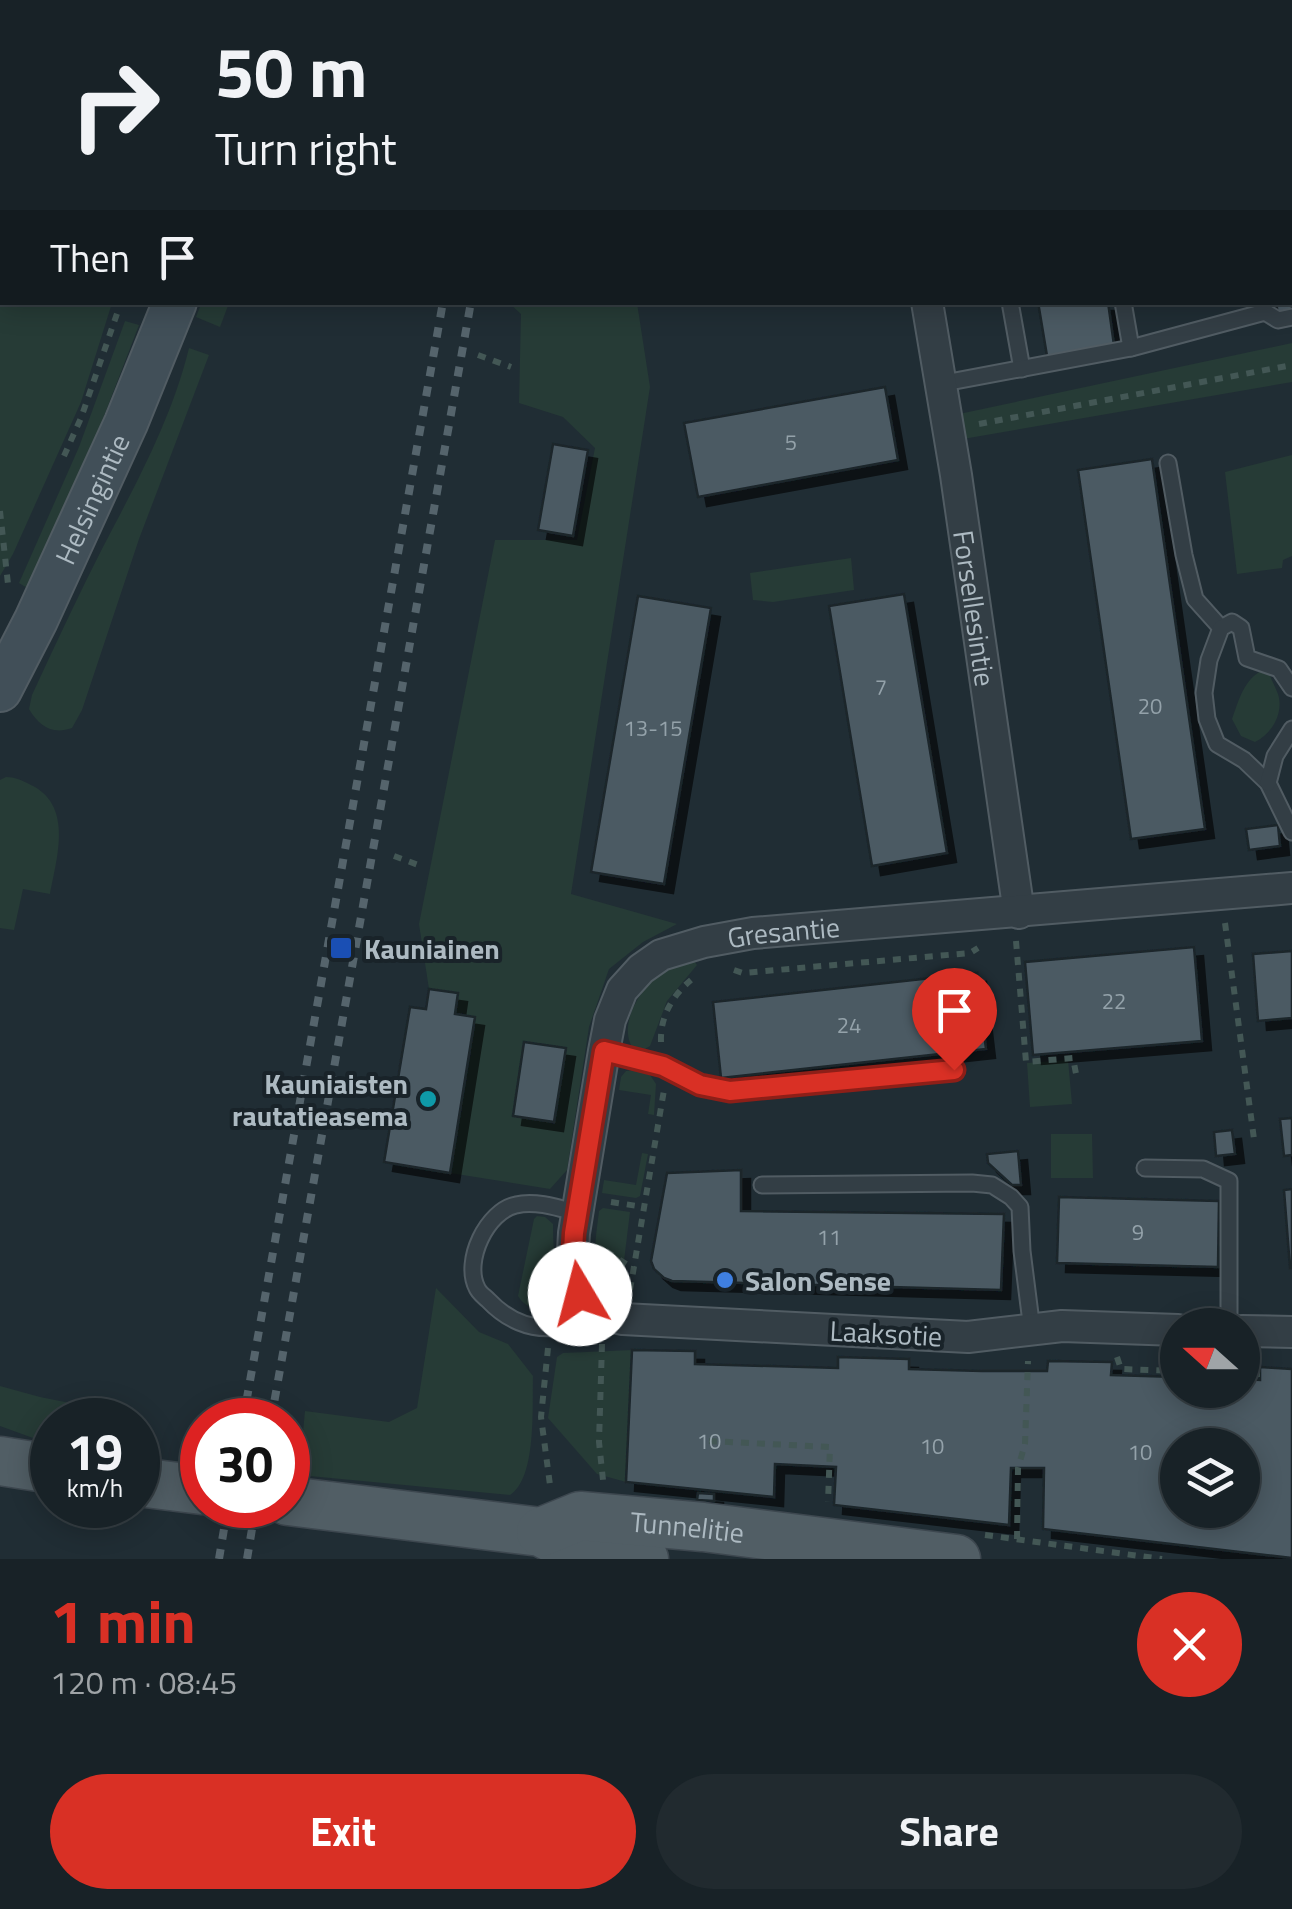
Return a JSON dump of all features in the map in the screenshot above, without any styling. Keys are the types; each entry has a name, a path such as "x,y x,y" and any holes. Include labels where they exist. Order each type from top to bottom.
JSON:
{"main road":[{"name":"Helsingintie","path":"0,690 126,423 174,305"},
{"path":"0,1462 30,1467"},
{"name":"Tunnelitie","path":"310,1503 635,1519 956,1559"},
{"name":"Tunnelitie","path":"546,1512 575,1550 644,1559"}],"street":[{"name":"Forsellesintie","path":"927,305 956,475 1017,924"},
{"name":"Gresantie","path":"594,1313 580,1294 572,1270 578,1206 604,1051 610,1020 622,990 640,968 661,955 752,933 1017,924 1292,888"},
{"name":"Laaksotie","path":"594,1313 623,1319 968,1337 1062,1326 1160,1329"},
{"path":"1260,1331 1292,1332"}],"lane":[{"path":"1011,305 1022,368"},
{"path":"1124,305 1131,348"},
{"path":"939,384 1131,348 1266,312 1278,320 1292,317"},
{"path":"1168,463 1194,599 1220,628"},
{"path":"1292,688 1279,669 1247,658 1241,628 1232,622 1220,628 1209,660 1204,693 1207,720 1217,744 1244,760 1268,783 1292,832"},
{"path":"1268,783 1275,756 1292,729"},
{"path":"604,1051 663,1066 700,1085 730,1091 954,1070"},
{"path":"1145,1168 1203,1169 1229,1181 1229,1308"},
{"path":"762,1185 992,1186 1011,1197 1020,1208 1032,1330"},
{"path":"578,1206 517,1204 496,1213 480,1239 473,1262 477,1288 500,1312 520,1324 557,1327 594,1313"}],"path":[{"path":"59,468 81,418 120,305"},
{"path":"478,355 511,367"},
{"path":"948,430 1292,365"},
{"path":"0,511 8,584"},
{"path":"4,594 16,568"},
{"path":"394,856 421,866"},
{"path":"1225,922 1254,1139"},
{"path":"1017,924 1026,1062 1073,1058 1077,1079"},
{"path":"546,1512 541,1417 548,1343"},
{"path":"602,1344 599,1442 605,1491"},
{"path":"1017,1538 1018,1468 1025,1444 1028,1371"},
{"path":"709,1440 830,1447 828,1513"}],"green space":[{"path":"0,305 111,305 81,402 0,576"},
{"path":"201,305 228,305 220,327 196,317"},
{"path":"511,305 637,305 650,387 571,894 677,924 643,942 609,969 589,1027 567,1170 550,1189 450,1173 475,1018 455,1014 457,993 429,989 419,924 495,540 577,540 595,448 563,417 519,403 521,314"},
{"path":"125,321 139,325 91,450 29,589 19,583 79,447"},
{"path":"1292,343 1292,382 963,439 959,414"},
{"path":"189,348 209,355 139,539 82,710 72,728 52,730 29,709 32,695 152,450"},
{"path":"1292,455 1292,556 1283,560 1282,568 1237,574 1225,472"},
{"path":"851,558 854,590 773,602 753,600 750,573"},
{"path":"1263,670 1268,671 1277,691 1279,708 1271,728 1255,742 1241,736 1232,719 1247,684"},
{"path":"0,780 21,780 43,793 52,804 59,833 50,894 23,889 14,930 0,928"},
{"path":"694,961 697,965 667,1001 650,1046 633,1049 628,1029 640,996 663,972"},
{"path":"1068,1060 1072,1104 1030,1107 1027,1063"},
{"path":"626,1071 650,1075 656,1084 654,1115 648,1114 651,1095 619,1090 621,1077"},
{"path":"1051,1134 1092,1134 1093,1178 1051,1178"},
{"path":"642,1153 648,1154 640,1196 602,1193 604,1180 636,1185"},
{"path":"603,1208 630,1212 617,1288 602,1270 596,1253 599,1211"},
{"path":"537,1216 553,1224 556,1263 568,1300 550,1311 529,1306 518,1296"},
{"path":"436,1288 479,1332 508,1344 533,1376 529,1458 519,1486 510,1495 310,1476 310,1412 389,1422 417,1408"},
{"path":"632,1350 626,1482 597,1474 548,1418 557,1357 563,1353"},
{"path":"0,1386 45,1398 30,1398 30,1437 0,1426"}],"building":[{"path":"1038,305 1108,305 1114,345 1047,356"},
{"path":"1276,305 1292,305 1292,312 1278,315"},
{"path":"885,387 898,460 698,497 684,423"},
{"path":"553,444 588,450 573,536 538,530"},
{"path":"1152,459 1205,829 1131,839 1078,470"},
{"path":"904,594 947,853 872,866 829,606"},
{"path":"638,596 711,608 664,884 591,872"},
{"path":"1278,825 1280,846 1249,850 1246,829"},
{"path":"1194,947 1202,1041 1033,1055 1025,962"},
{"path":"1292,951 1292,1018 1258,1021 1253,954"},
{"path":"977,973 986,1049 721,1078 713,1002"},
{"name":"Kauniaisten rautatieasema","path":"429,989 458,993 455,1014 475,1017 450,1173 384,1162 410,1007 426,1009"},
{"path":"524,1042 566,1048 554,1122 513,1116"},
{"path":"1292,1118 1292,1155 1284,1156 1280,1119"},
{"path":"1232,1130 1235,1154 1216,1156 1214,1132"},
{"path":"1018,1151 1021,1185 1012,1185 988,1163 987,1154"},
{"path":"741,1170 741,1211 1004,1214 1001,1290 664,1278 651,1261 667,1173"},
{"path":"1292,1189 1292,1268 1290,1268 1284,1190"},
{"path":"1059,1197 1219,1201 1218,1267 1057,1263"},
{"path":"632,1350 695,1351 695,1364 838,1368 838,1357 909,1359 909,1369 982,1371 1047,1371 1048,1361 1112,1362 1111,1375 1160,1376 1160,1408 1260,1408 1260,1367 1292,1369 1292,1558 1043,1529 1044,1468 1011,1468 1009,1525 834,1505 836,1467 775,1464 774,1497 626,1482"},
{"path":"698,1493 714,1494 714,1501 697,1500"}],"railway":[{"path":"247,1398 442,305"},
{"path":"275,1398 470,305"},
{"path":"219,1559 224,1528"},
{"path":"247,1559 252,1528"}],"place":[{"name":"Kauniainen","path":"341,948"},
{"name":"Kauniaisten rautatieasema","path":"428,1099"},
{"name":"Salon Sense","path":"725,1280"}],"route":[{"path":"580,1294 572,1270 574,1233 604,1051 663,1066 700,1085 730,1091 954,1070"}]}
